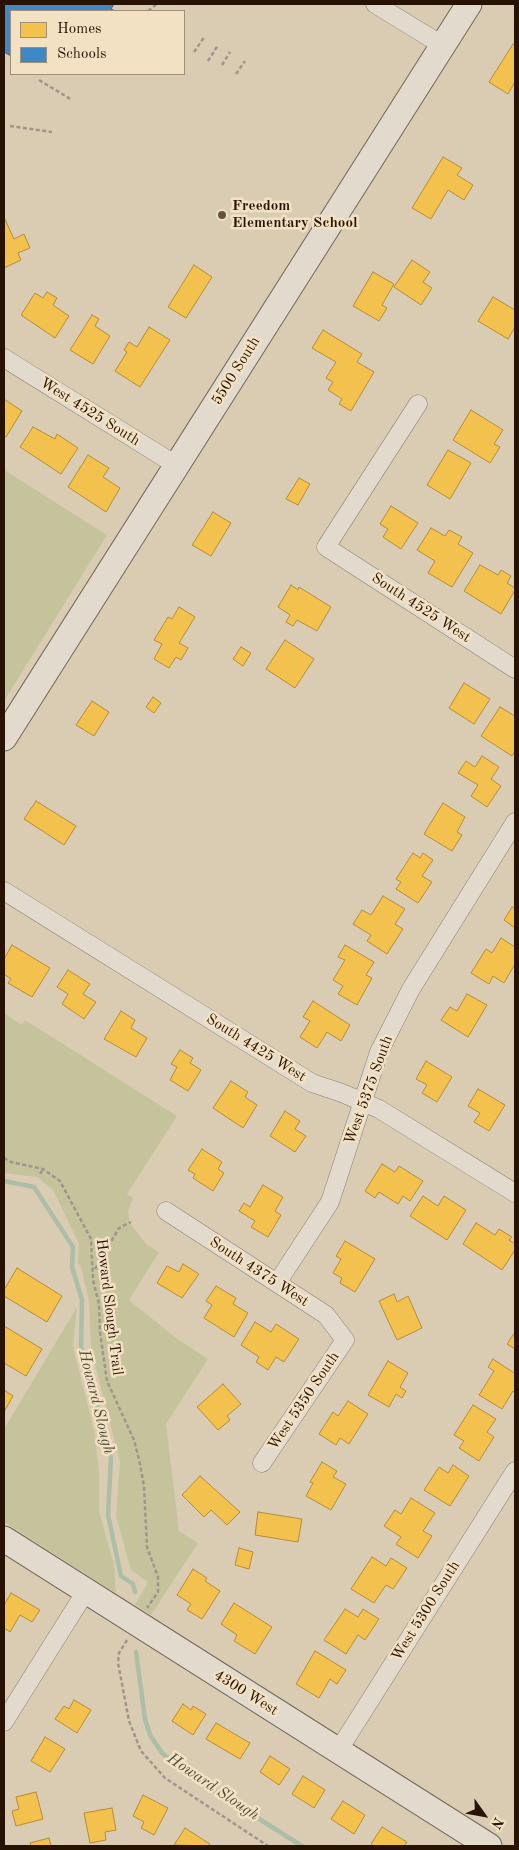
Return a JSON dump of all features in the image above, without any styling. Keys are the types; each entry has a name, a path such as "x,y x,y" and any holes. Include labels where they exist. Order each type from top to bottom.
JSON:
{"main road":[{"name":"5500 South","path":"4,738 468,4"},
{"name":"4300 West","path":"4,1539 489,1846"}],"street":[{"path":"375,4 442,45"},
{"name":"West 4525 South","path":"4,358 176,465"},
{"name":"South 4525 West","path":"418,404 326,547 515,669"},
{"name":"West 5375 South","path":"277,1283 330,1202 379,1052 411,989 515,822"},
{"name":"South 4425 West","path":"4,891 312,1083 363,1101 379,1109 515,1193"},
{"name":"South 4375 West","path":"166,1212 326,1315 345,1340"},
{"name":"West 5350 South","path":"262,1462 345,1340"},
{"name":"West 5300 South","path":"338,1751 515,1471"},
{"path":"4,1722 86,1591"}],"path":[{"path":"194,52 205,36"},
{"path":"208,61 218,45"},
{"path":"222,65 230,52"},
{"path":"236,74 245,61"},
{"path":"39,80 72,100"},
{"path":"10,126 52,132"},
{"name":"Howard Slough Trail","path":"4,1158 11,1162 43,1169 60,1181 92,1239 93,1280 99,1304 100,1332 107,1381 134,1440 140,1459 144,1486 147,1547 158,1577 158,1592 145,1612"},
{"path":"40,1174 43,1169"},
{"path":"94,1270 118,1228 132,1222"},
{"path":"129,1637 119,1653 118,1663 129,1720 141,1751 165,1778 268,1846"}],"shaded area":[{"path":"4,470 107,535 4,701"},
{"path":"4,1013 22,1025 25,1020 177,1116 127,1194 133,1198 128,1211 130,1223 146,1244 159,1252 129,1300 176,1338 208,1359 166,1424 179,1531 198,1543 151,1615 135,1605 148,1582 131,1570 116,1516 120,1462 91,1349 89,1301 81,1267 78,1263 79,1244 53,1190 37,1177 4,1173"},
{"path":"77,1307 73,1346 95,1435 99,1473 99,1511 114,1565 116,1593 4,1522 4,1429"}],"building: Homes":[{"path":"513,44 515,46 515,82 508,94 489,82"},
{"path":"443,157 462,168 457,175 473,185 464,200 448,190 431,219 412,208"},
{"path":"4,217 14,239 24,234 30,248 18,253 21,260 4,268"},
{"path":"412,260 430,272 423,282 432,288 421,305 394,287"},
{"path":"194,265 212,277 186,318 168,307"},
{"path":"373,272 394,284 382,305 387,308 379,321 353,306"},
{"path":"47,292 57,298 53,305 69,316 55,338 21,315 35,293 43,298"},
{"path":"493,297 515,310 515,327 508,339 478,321"},
{"path":"92,315 99,319 95,326 110,336 93,364 70,350"},
{"path":"149,327 170,340 140,387 115,371 127,352 124,350 129,342 137,347"},
{"path":"323,330 362,354 357,362 374,372 351,411 339,404 342,399 328,390 333,382 326,378 336,362 312,348"},
{"path":"4,399 22,411 6,437 4,436"},
{"path":"471,410 503,430 494,444 500,447 490,463 453,440"},
{"path":"33,427 55,439 57,434 78,448 61,474 20,447"},
{"path":"448,450 471,463 450,499 427,485"},
{"path":"88,455 109,468 103,477 120,488 106,512 68,487"},
{"path":"299,478 310,484 298,505 286,499"},
{"path":"391,506 418,523 401,549 383,537 388,529 380,524"},
{"path":"213,512 231,523 211,556 192,545"},
{"path":"431,528 445,536 449,530 462,537 458,544 473,553 452,587 428,573 435,561 417,550"},
{"path":"480,565 498,575 501,570 511,576 507,583 515,588 515,590 501,614 464,591"},
{"path":"291,585 298,590 299,587 331,607 317,631 297,620 293,626 286,622 290,615 278,607"},
{"path":"179,607 195,617 179,643 188,648 181,660 176,657 169,668 154,659 162,644 154,640 168,617 172,619"},
{"path":"285,640 314,659 295,688 266,669"},
{"path":"241,647 251,653 243,666 233,659"},
{"path":"464,683 490,699 474,724 449,708"},
{"path":"153,697 161,703 154,713 146,707"},
{"path":"92,701 109,712 94,736 76,725"},
{"path":"500,707 515,716 515,751 512,756 481,736"},
{"path":"482,756 499,767 491,779 501,786 487,807 471,796 478,785 458,773 466,761 475,767"},
{"path":"36,801 76,826 64,845 24,819"},
{"path":"443,803 465,817 457,832 462,835 452,851 424,834"},
{"path":"413,853 420,858 423,853 433,860 422,876 432,882 418,903 396,889 401,882 396,879"},
{"path":"383,896 405,909 395,924 403,929 387,954 367,941 371,935 353,924 362,910 371,915"},
{"path":"512,907 515,909 515,928 504,920"},
{"path":"501,938 515,947 515,964 504,983 493,976 489,984 471,973 486,949 492,953"},
{"path":"12,945 50,968 32,997 8,983 11,979 4,974 4,959"},
{"path":"345,945 374,962 366,975 372,978 357,1005 338,994 343,986 333,980 345,960 338,957"},
{"path":"68,970 90,984 83,994 96,1002 84,1019 62,1004 68,994 57,987"},
{"path":"467,994 487,1005 468,1037 441,1020 450,1007 457,1011"},
{"path":"313,1001 350,1025 341,1041 327,1032 317,1048 300,1037 310,1021 303,1017"},
{"path":"121,1011 135,1020 131,1028 147,1038 136,1057 104,1039"},
{"path":"180,1050 193,1058 190,1063 201,1070 188,1091 170,1080 177,1067 171,1064"},
{"path":"426,1061 452,1077 437,1102 422,1093 427,1085 416,1079"},
{"path":"231,1081 248,1092 245,1097 257,1105 243,1128 213,1108"},
{"path":"478,1089 505,1105 489,1131 474,1122 480,1113 468,1106"},
{"path":"285,1111 300,1121 295,1129 306,1136 295,1152 270,1136"},
{"path":"202,1149 222,1162 218,1169 224,1173 213,1191 193,1178 195,1174 188,1170"},
{"path":"382,1164 395,1172 399,1166 423,1181 410,1201 403,1196 398,1204 379,1192 375,1198 365,1191"},
{"path":"263,1185 283,1197 275,1211 281,1215 268,1237 251,1227 255,1221 239,1211 244,1203 250,1207"},
{"path":"423,1196 438,1206 444,1196 466,1210 447,1240 410,1216"},
{"path":"476,1223 495,1235 499,1229 512,1237 509,1240 515,1244 515,1250 502,1270 463,1244"},
{"path":"345,1241 375,1259 355,1292 340,1283 342,1278 333,1273 341,1259 336,1256"},
{"path":"183,1264 199,1274 182,1298 157,1283 167,1266 179,1272"},
{"path":"17,1268 62,1296 47,1322 4,1296 4,1290"},
{"path":"216,1286 236,1298 233,1304 248,1313 234,1337 204,1318 212,1305 206,1301"},
{"path":"394,1294 397,1302 408,1296 422,1328 397,1340 379,1301"},
{"path":"255,1322 271,1332 276,1324 299,1339 284,1362 276,1357 268,1370 256,1362 259,1357 241,1345"},
{"path":"4,1326 42,1349 26,1376 4,1363"},
{"path":"515,1332 515,1349 507,1344"},
{"path":"493,1359 514,1373 515,1371 515,1393 513,1391 502,1409 479,1395 494,1371 488,1367"},
{"path":"388,1361 408,1373 400,1387 406,1391 402,1398 396,1394 389,1407 368,1395"},
{"path":"223,1384 241,1404 227,1416 230,1420 218,1430 197,1407"},
{"path":"4,1390 13,1396 4,1412"},
{"path":"348,1401 368,1414 349,1444 340,1438 336,1445 319,1434 333,1412 338,1416"},
{"path":"473,1405 496,1419 487,1432 494,1437 479,1461 459,1448 464,1441 454,1435"},
{"path":"322,1462 337,1471 333,1477 346,1484 331,1510 306,1496 313,1483 310,1482"},
{"path":"453,1465 469,1476 450,1506 424,1490 439,1467 448,1473"},
{"path":"200,1476 240,1512 227,1525 211,1510 204,1517 182,1495"},
{"path":"411,1498 435,1513 423,1531 432,1536 418,1558 396,1544 401,1537 384,1526 395,1510 401,1514"},
{"path":"258,1512 302,1519 298,1542 255,1535"},
{"path":"239,1548 253,1552 249,1569 235,1565"},
{"path":"372,1557 386,1566 391,1558 407,1568 393,1589 386,1585 374,1603 351,1589"},
{"path":"193,1569 207,1578 205,1581 220,1591 202,1619 187,1610 191,1604 177,1595"},
{"path":"11,1593 40,1610 32,1622 20,1615 10,1632 4,1628 4,1605"},
{"path":"234,1603 272,1627 255,1654 234,1641 237,1635 221,1624"},
{"path":"345,1609 358,1617 363,1609 379,1619 365,1640 358,1635 346,1654 324,1640"},
{"path":"315,1651 346,1670 337,1684 330,1679 319,1698 296,1684"},
{"path":"74,1700 91,1710 77,1733 55,1719 64,1706 69,1709"},
{"path":"183,1704 191,1710 193,1706 206,1714 193,1735 172,1721"},
{"path":"216,1723 250,1743 240,1759 206,1739"},
{"path":"45,1737 65,1749 50,1772 31,1761"},
{"path":"270,1756 290,1769 279,1785 260,1772"},
{"path":"303,1776 325,1790 314,1808 292,1794"},
{"path":"36,1792 43,1819 16,1826 12,1811 19,1809 16,1797"},
{"path":"143,1795 168,1808 154,1835 141,1828 144,1822 133,1816"},
{"path":"343,1801 365,1815 354,1834 331,1819"},
{"path":"112,1808 116,1830 105,1832 106,1840 90,1843 84,1813"},
{"path":"382,1827 407,1842 404,1846 374,1846 371,1844"},
{"path":"185,1828 210,1844 209,1846 174,1845"},
{"path":"49,1838 51,1846 31,1846 30,1843"}],"building: Schools":[{"path":"4,4 114,4 111,9 113,10 10,10 10,55 4,52"}],"waterway":[{"name":"Howard Slough","path":"4,1181 34,1187 73,1247 72,1267 82,1300 81,1348 111,1458 108,1515 121,1576 133,1584 135,1592"},
{"name":"Howard Slough","path":"136,1652 145,1719 150,1735 162,1753 185,1772 302,1846"}],"place":[{"name":"Freedom Elementary School","path":"222,215"}]}
